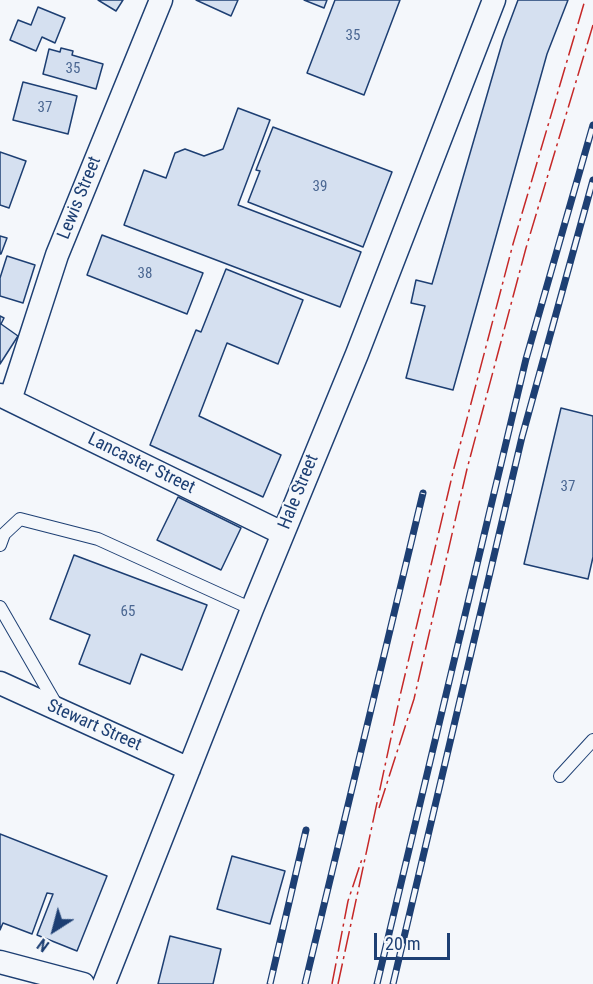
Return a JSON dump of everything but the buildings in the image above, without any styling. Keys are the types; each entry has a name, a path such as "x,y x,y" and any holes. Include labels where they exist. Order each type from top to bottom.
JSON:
{"street":[{"name":"Lewis Street","path":"5,398 57,255 161,0"},
{"name":"Hale Street","path":"104,984 282,533 357,354 494,0"},
{"name":"Lancaster Street","path":"5,398 282,533"},
{"name":"Stewart Street","path":"0,683 189,769"},
{"path":"0,962 83,984"}],"lane":[{"path":"0,545 4,534 20,519 98,539 252,609"},
{"path":"0,607 61,712"},
{"path":"560,776 593,740"}],"railway":[{"path":"377,984 526,359 593,125"},
{"path":"393,984 522,437 593,180"},
{"path":"305,984 423,493"},
{"path":"270,984 306,830"}],"power":[{"path":"338,984 400,696 454,468 513,244 585,0"},
{"path":"379,808 414,699 467,469 526,248 593,25"},
{"path":"332,984 348,901 363,856"}]}
